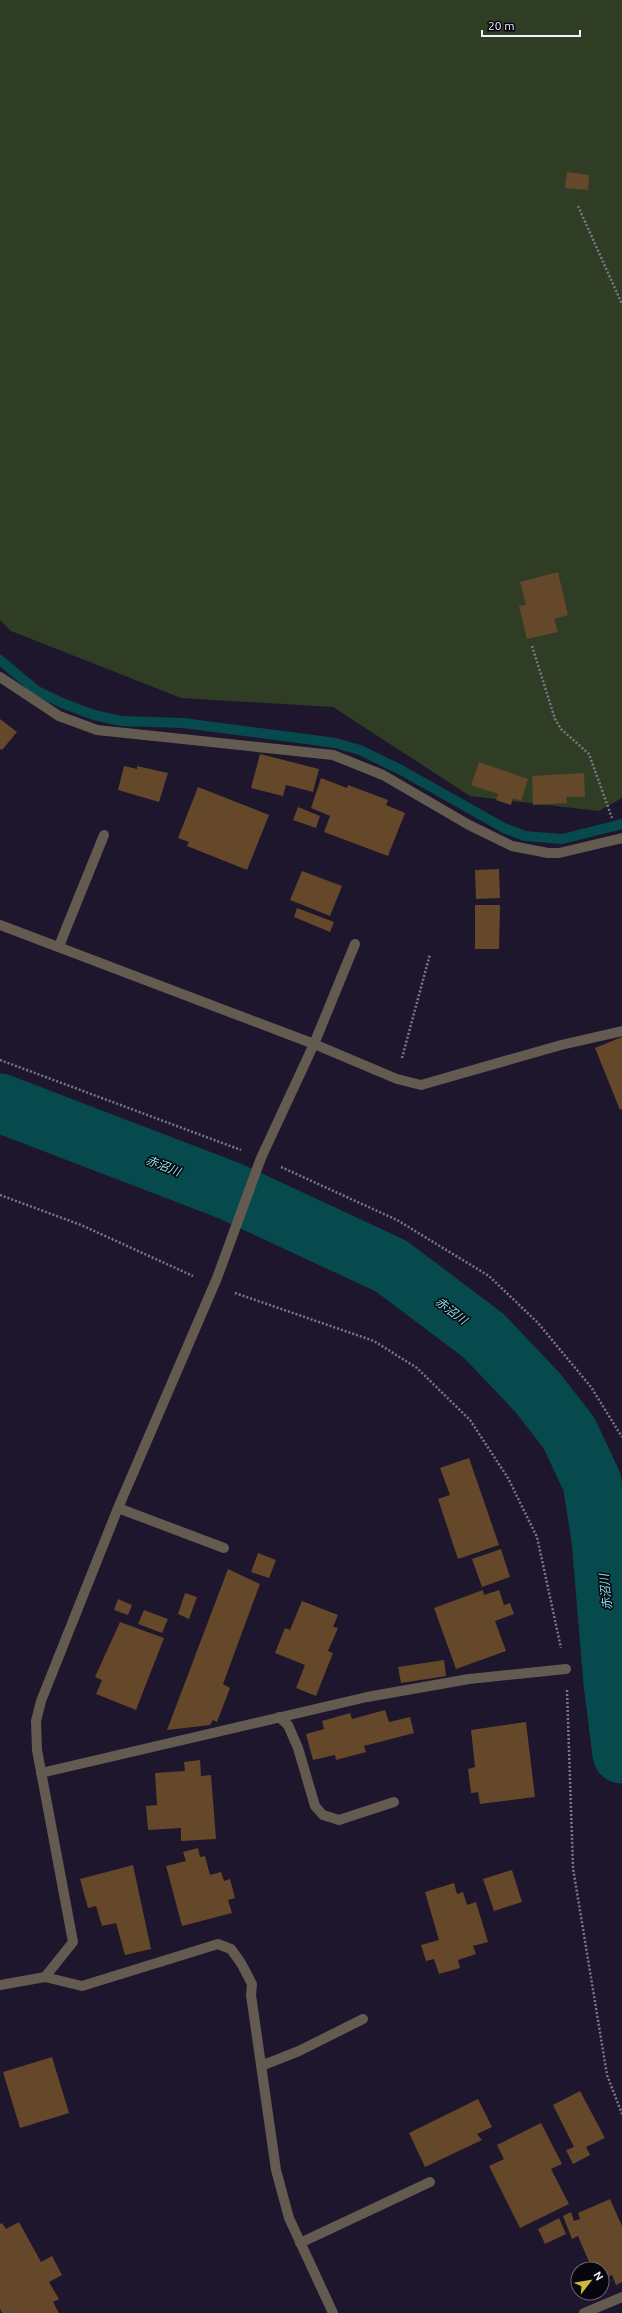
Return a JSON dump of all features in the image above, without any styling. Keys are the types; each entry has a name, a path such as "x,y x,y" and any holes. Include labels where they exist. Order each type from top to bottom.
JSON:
{"street":[{"path":"0,678 59,716 97,730 333,755 383,775 469,825 512,846 548,853 559,853 622,838"},
{"path":"58,946 104,835"},
{"path":"0,925 314,1044 397,1080 421,1085 561,1045 622,1031"},
{"path":"45,1977 73,1942 37,1750 36,1721 41,1701 118,1508 215,1282 261,1158 314,1044 355,944"},
{"path":"118,1508 224,1548"},
{"path":"41,1773 367,1697 469,1679 566,1669"},
{"path":"279,1717 288,1725 298,1748 315,1806 323,1815 339,1820 394,1802"},
{"path":"0,1985 45,1977 82,1986 218,1944 232,1950 252,1984 251,1995 276,2170 289,2218 333,2313"},
{"path":"261,2066 299,2051 363,2019"},
{"path":"300,2243 430,2182"},
{"path":"584,2313 622,2297"}],"path":[{"path":"578,206 622,304"},
{"path":"532,646 555,719 561,729 589,754 612,818"},
{"path":"397,1080 430,954"},
{"path":"0,1060 261,1158 397,1220 489,1276 538,1323 592,1387 622,1437"},
{"path":"0,1195 81,1225 215,1282 374,1341 417,1368 470,1420 508,1478 537,1537 566,1669 573,1868 607,2075 622,2114"}],"green space":[{"path":"0,0 622,0 622,798 599,811 470,796 333,707 181,698 11,631 0,620"}],"building":[{"path":"567,172 589,175 588,190 565,188"},
{"path":"558,572 568,615 554,619 558,632 527,639 519,606 526,605 520,582"},
{"path":"0,719 17,732 2,750 0,749"},
{"path":"260,754 319,769 313,792 286,785 283,796 251,788"},
{"path":"479,762 528,779 521,801 513,798 511,805 496,800 498,794 471,785"},
{"path":"124,766 137,769 137,766 168,773 159,802 118,790"},
{"path":"584,773 585,797 566,797 567,803 533,805 532,776"},
{"path":"321,778 347,788 348,785 388,800 386,805 405,813 388,856 324,832 330,816 311,808"},
{"path":"198,787 269,815 247,870 187,846 189,842 178,838"},
{"path":"298,807 320,816 316,828 293,820"},
{"path":"499,869 500,898 476,899 475,870"},
{"path":"302,871 342,886 330,916 290,900"},
{"path":"475,905 500,905 499,949 475,949"},
{"path":"297,908 334,922 330,932 294,917"},
{"path":"622,1037 622,1109 620,1110 595,1048"},
{"path":"469,1458 499,1545 458,1559 438,1499 450,1495 440,1468"},
{"path":"501,1549 510,1577 482,1587 472,1559"},
{"path":"258,1553 276,1560 269,1578 251,1572"},
{"path":"228,1569 260,1584 223,1684 230,1688 217,1722 213,1720 210,1725 167,1730"},
{"path":"483,1590 484,1595 499,1590 504,1605 510,1603 514,1614 495,1621 506,1651 456,1669 434,1608"},
{"path":"185,1593 197,1597 189,1619 178,1614"},
{"path":"118,1599 132,1605 128,1615 114,1610"},
{"path":"302,1601 338,1615 333,1627 338,1628 328,1651 333,1653 316,1696 296,1688 305,1665 275,1653 285,1628 290,1630"},
{"path":"144,1610 168,1619 162,1633 138,1624"},
{"path":"120,1622 164,1638 136,1710 96,1694 102,1680 95,1677"},
{"path":"444,1660 446,1676 401,1683 398,1667"},
{"path":"385,1710 389,1722 410,1717 414,1733 364,1746 366,1752 336,1760 335,1755 313,1760 306,1734 324,1729 322,1721 350,1713 352,1719"},
{"path":"526,1722 535,1797 480,1804 478,1792 471,1793 468,1769 475,1767 471,1730"},
{"path":"200,1760 201,1776 211,1775 216,1839 181,1841 181,1828 148,1830 146,1806 157,1805 155,1773 185,1771 184,1762"},
{"path":"198,1848 200,1857 205,1856 210,1875 221,1872 224,1881 230,1879 235,1898 228,1900 232,1913 182,1926 166,1866 186,1861 183,1852"},
{"path":"133,1865 151,1949 125,1955 116,1923 102,1926 96,1906 88,1908 80,1879"},
{"path":"512,1870 522,1902 494,1911 483,1879"},
{"path":"454,1883 457,1894 463,1892 467,1905 476,1902 488,1942 473,1946 476,1954 458,1960 460,1968 439,1974 434,1959 426,1961 421,1945 439,1940 425,1892"},
{"path":"52,2057 69,2113 20,2128 3,2072"},
{"path":"580,2091 605,2138 586,2147 590,2155 573,2164 566,2150 574,2147 553,2105"},
{"path":"478,2099 492,2127 477,2134 482,2140 425,2167 409,2133"},
{"path":"541,2123 562,2164 551,2169 569,2204 520,2228 489,2166 504,2159 497,2145"},
{"path":"610,2199 622,2226 622,2282 616,2285 612,2275 610,2276 610,2261 589,2261 578,2236 572,2239 563,2216 571,2212 574,2221 580,2219 578,2213"},
{"path":"559,2218 566,2234 545,2244 538,2229"},
{"path":"19,2222 41,2262 52,2256 62,2275 49,2282 59,2299 53,2302 59,2313 2,2313 0,2309 0,2224 2,2223 6,2229"}],"waterway":[{"path":"0,660 37,691 62,703 94,715 121,721 183,723 306,739 335,743 360,750 401,770 504,828 525,836 562,839 622,824"},
{"name":"赤沼川","path":"0,1103 230,1191 391,1266 484,1336 538,1393 569,1433 592,1482 601,1539 613,1683 622,1754"}]}
